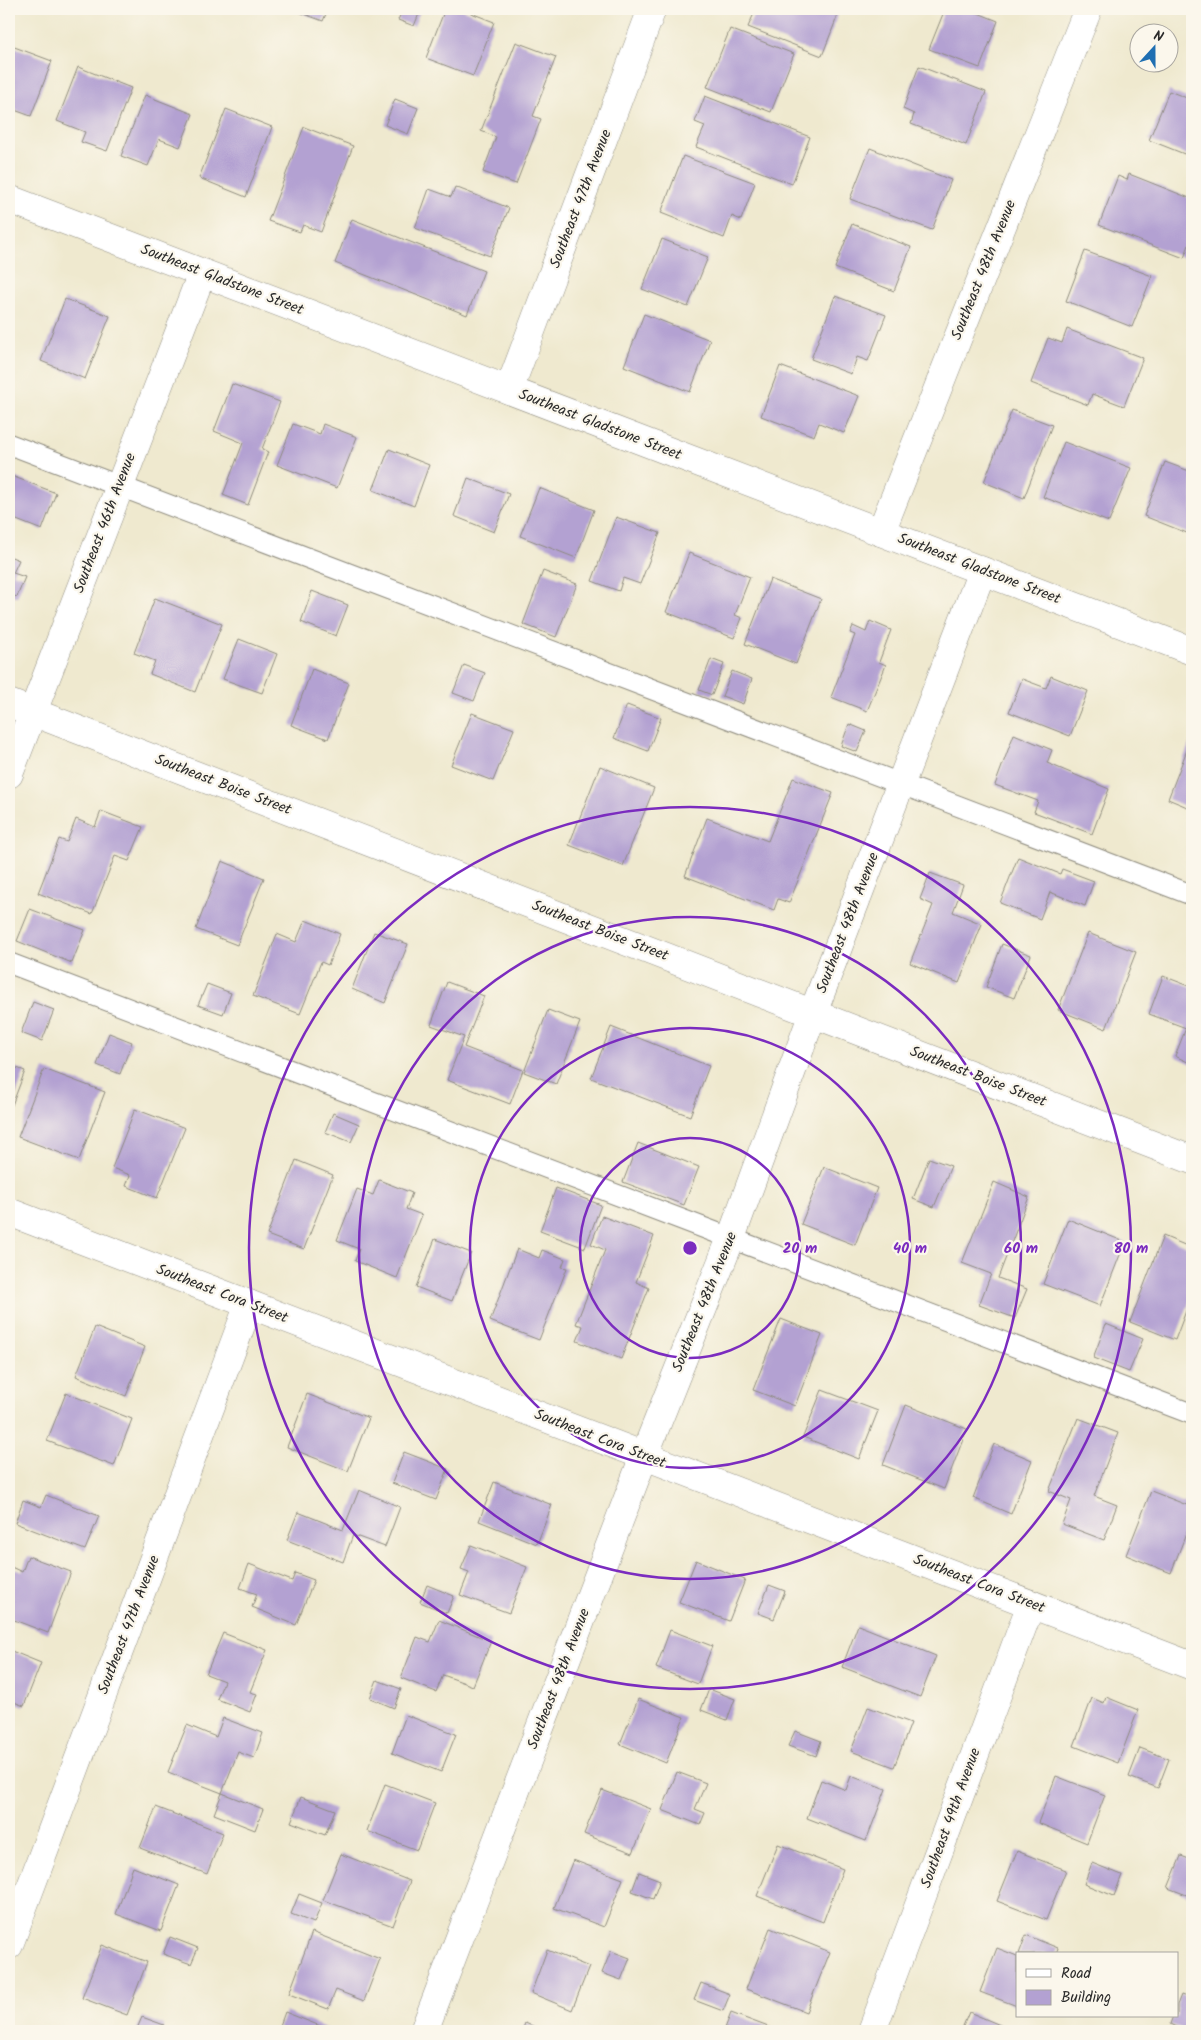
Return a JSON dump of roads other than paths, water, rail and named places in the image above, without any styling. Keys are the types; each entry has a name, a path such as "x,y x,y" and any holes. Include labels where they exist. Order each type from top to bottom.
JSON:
{"street":[{"name":"Southeast 47th Avenue","path":"509,390 652,9"},
{"name":"Southeast 48th Avenue","path":"881,532 1088,9"},
{"name":"Southeast Gladstone Street","path":"9,198 1192,651"},
{"name":"Southeast 46th Avenue","path":"9,774 21,707 118,486 202,273"},
{"name":"Southeast 48th Avenue","path":"424,2031 644,1456 731,1238 813,1013 982,571"},
{"name":"Southeast Boise Street","path":"21,707 1192,1160"},
{"name":"Southeast Cora Street","path":"9,1212 1192,1666"},
{"name":"Southeast 47th Avenue","path":"9,1945 249,1304"},
{"name":"Southeast 49th Avenue","path":"872,2031 1031,1604"}],"lane":[{"path":"9,444 1192,895"},
{"path":"9,963 1192,1414"}]}
